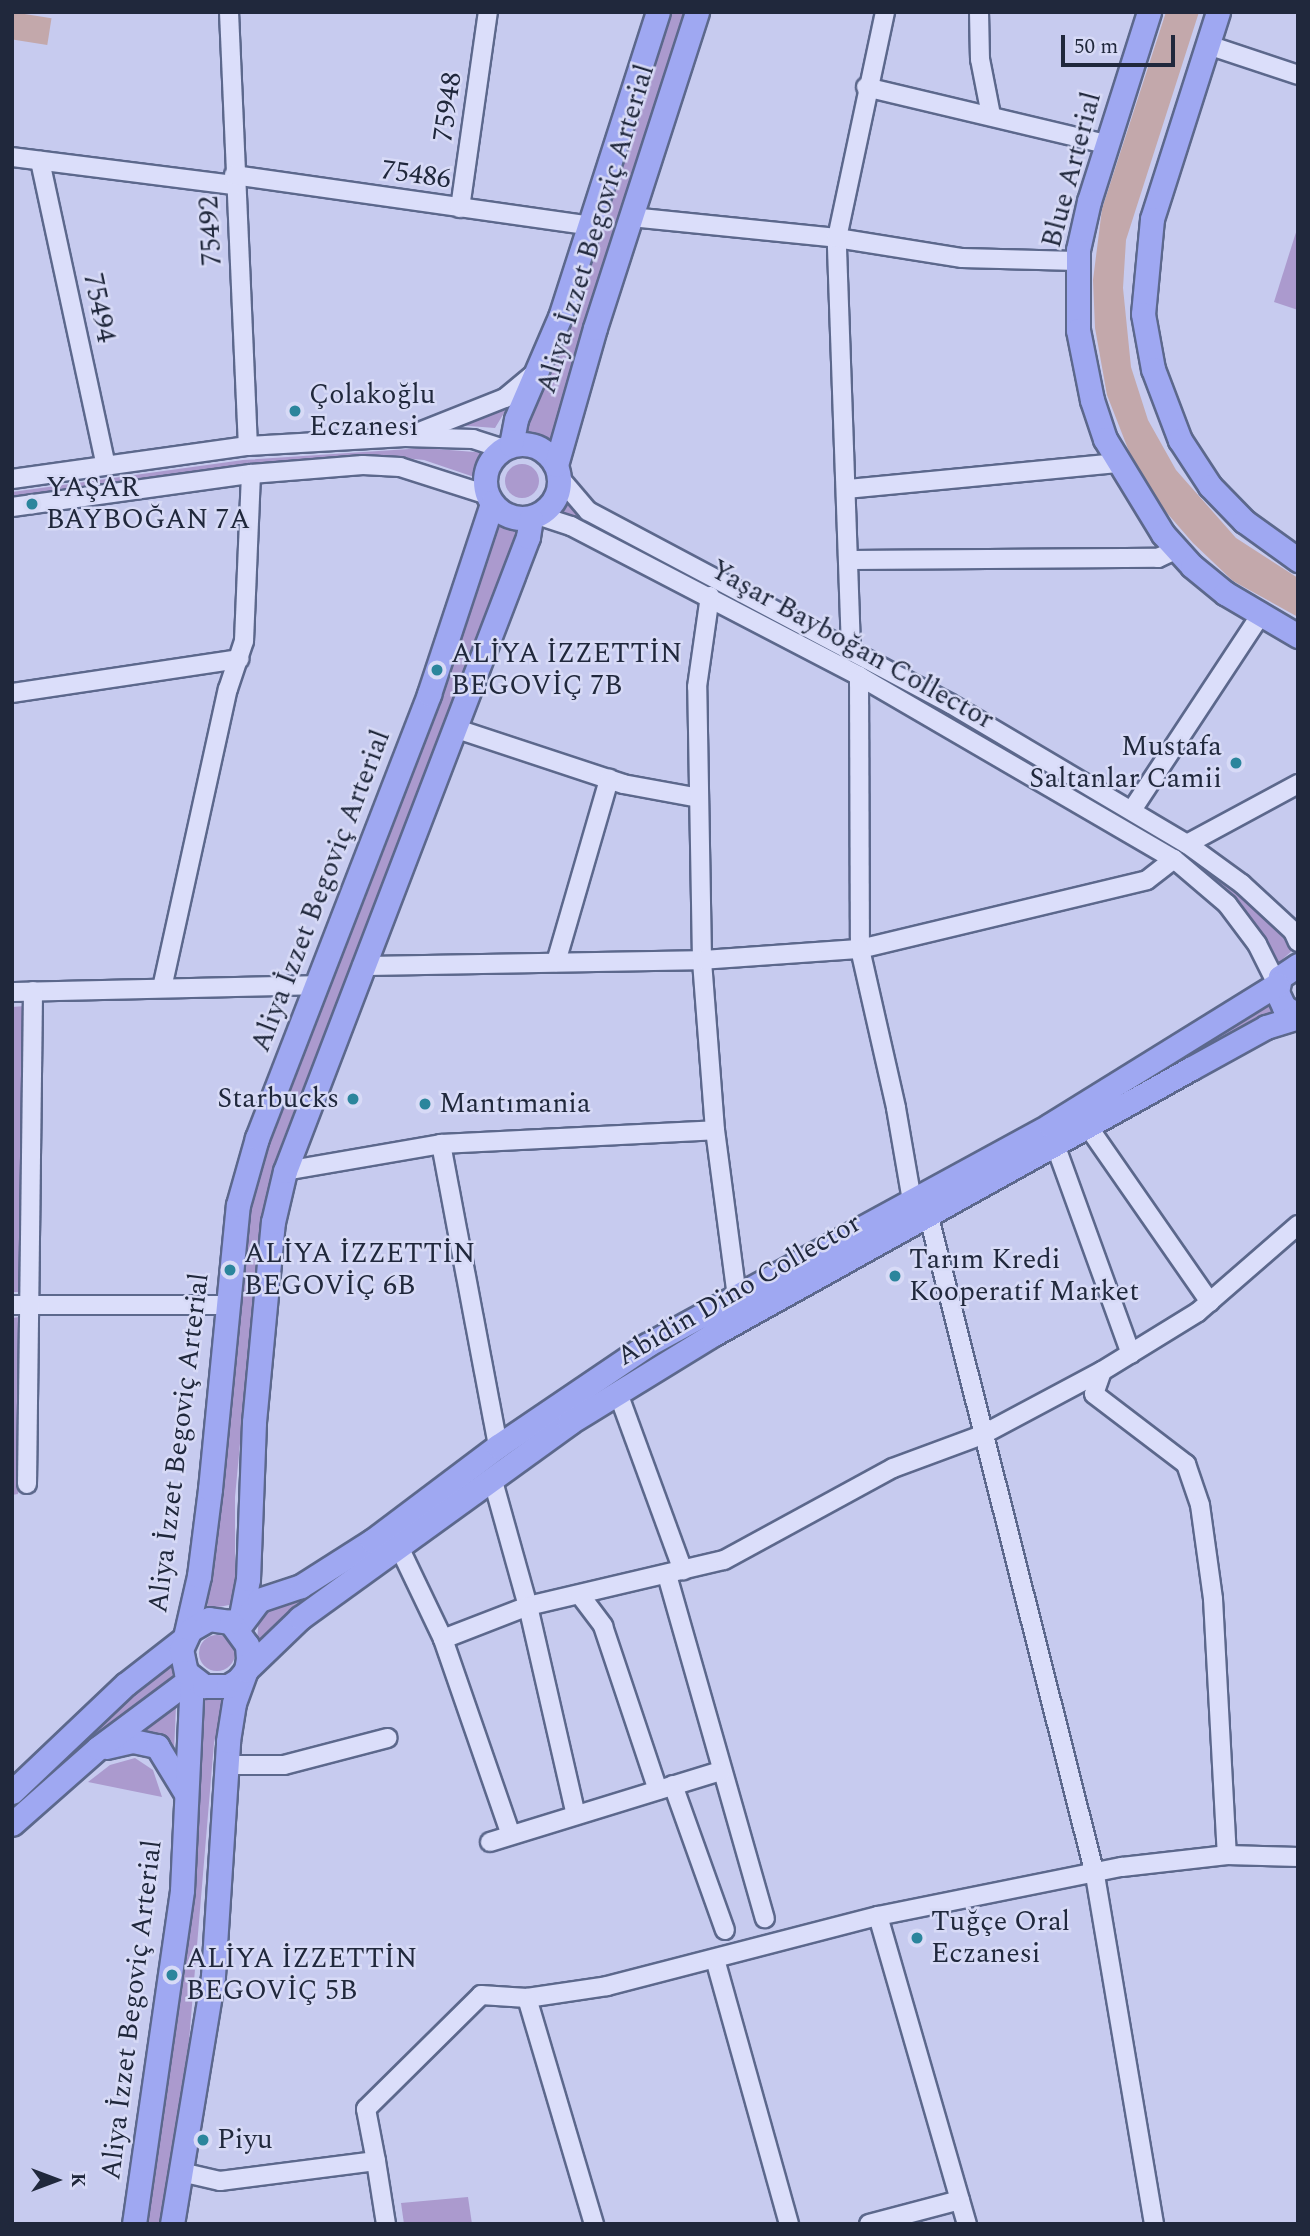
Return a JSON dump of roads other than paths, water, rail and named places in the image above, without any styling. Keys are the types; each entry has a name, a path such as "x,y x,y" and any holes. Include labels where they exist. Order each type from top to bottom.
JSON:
{"main road":[{"name":"Aliya İzzet Begoviç Arterial","path":"507,447 590,226 658,12"},
{"name":"Aliya İzzet Begoviç Arterial","path":"558,471 631,216 696,12"},
{"name":"Blue Arterial","path":"1149,12 1106,144 1077,261 1078,330 1091,400 1140,502 1177,549 1192,566 1260,617 1298,636"},
{"path":"1218,12 1152,219 1144,272 1145,328 1166,412 1210,486 1244,521 1298,560"},
{"path":"172,2224 213,1976 226,1765 234,1703 246,1670 247,1645 239,1628 248,1579 254,1422 271,1235 285,1171 534,516 557,495 558,471 541,448 507,447 485,474 490,499 504,513 534,516"},
{"name":"Aliya İzzet Begoviç Arterial","path":"185,1638 199,1576 239,1205 257,1139 429,694 490,499"},
{"name":"Abidin Dino Collector","path":"239,1628 259,1600 301,1586 372,1541 498,1446 647,1345 1050,1125 1243,1010 1277,984 1286,970 1298,965"},
{"path":"1277,984 1284,1007 1298,1016"},
{"name":"Abidin Dino Collector","path":"246,1670 300,1618 493,1481 569,1423 712,1335 1056,1147 1266,1027 1298,1016"},
{"path":"12,1792 126,1684 209,1619 239,1628"},
{"path":"185,1638 181,1660 192,1678 216,1688 228,1686 246,1670"},
{"name":"Aliya İzzet Begoviç Arterial","path":"134,2224 181,1902 192,1678"},
{"path":"12,1824 98,1748 192,1678"},
{"path":"98,1748 133,1741 157,1746 187,1795"}],"street":[{"name":"75492","path":"229,12 234,180 248,446"},
{"name":"75948","path":"460,208 488,12"},
{"path":"851,649 851,560 837,238 866,87 885,12"},
{"path":"979,12 980,59 990,115"},
{"path":"1208,46 1298,75"},
{"path":"866,87 1106,144"},
{"name":"75486","path":"12,158 234,180 590,226"},
{"name":"75494","path":"40,161 106,465"},
{"path":"631,216 837,238 962,258 1077,261"},
{"path":"405,437 505,398 536,372"},
{"path":"12,479 248,446 405,437 473,439 507,447"},
{"path":"847,489 1119,463"},
{"path":"12,508 251,474 363,465 400,467 490,499"},
{"name":"Yaşar Bayboğan Collector","path":"558,471 588,510 851,649 1187,844 1241,884 1293,931 1298,942"},
{"path":"162,988 228,689 244,641 251,474"},
{"name":"Yaşar Bayboğan Collector","path":"534,516 570,526 710,596 859,676 1174,859 1227,904 1257,944 1277,984"},
{"path":"851,560 1158,558 1177,549"},
{"path":"710,596 696,687 702,960 715,1130 737,1297"},
{"path":"1132,810 1260,617"},
{"path":"12,693 239,659"},
{"path":"859,676 860,949 896,1108 912,1201"},
{"path":"454,728 609,779 699,799"},
{"path":"556,962 609,779"},
{"path":"1187,844 1298,784"},
{"path":"362,966 702,960 860,949 1147,880 1174,859"},
{"path":"12,992 315,985"},
{"path":"27,1484 33,991"},
{"path":"1089,1128 1210,1302"},
{"path":"285,1171 441,1143 715,1130"},
{"path":"441,1143 498,1446"},
{"path":"1056,1147 1131,1353"},
{"path":"929,1217 1095,1875 1154,2224"},
{"path":"443,1639 528,1606 724,1560 893,1468 982,1434 1102,1371 1210,1302 1298,1225"},
{"path":"12,1306 228,1304"},
{"path":"1102,1371 1094,1394 1186,1464 1200,1505 1213,1599 1227,1856"},
{"path":"618,1393 675,1573 721,1771 765,1918"},
{"path":"493,1481 528,1606 576,1815"},
{"path":"399,1548 443,1639 511,1835"},
{"path":"580,1595 603,1626 725,1930"},
{"path":"226,1765 284,1765 388,1738"},
{"path":"490,1842 721,1771"},
{"path":"386,2224 366,2109 481,1995 527,1998 607,1986 878,1916 1095,1875 1122,1867 1227,1856 1298,1857"},
{"path":"878,1916 967,2224"},
{"path":"715,1959 789,2221 770,2224"},
{"path":"527,1998 594,2224"},
{"path":"181,2172 220,2181 376,2161"},
{"path":"869,2224 960,2200"}],"place":[{"name":"Çolakoğlu Eczanesi","path":"295,411"},
{"name":"YAŞAR BAYBOĞAN 7A","path":"32,504"},
{"name":"ALİYA İZZETTİN BEGOVİÇ 7B","path":"437,670"},
{"name":"Mustafa Saltanlar Camii","path":"1236,763"},
{"name":"Starbucks","path":"353,1099"},
{"name":"Mantımania","path":"425,1104"},
{"name":"ALİYA İZZETTİN BEGOVİÇ 6B","path":"230,1270"},
{"name":"Tarım Kredi Kooperatif Market","path":"895,1276"},
{"name":"Tuğçe Oral Eczanesi","path":"917,1938"},
{"name":"ALİYA İZZETTİN BEGOVİÇ 5B","path":"172,1975"},
{"name":"Piyu","path":"203,2140"}]}
